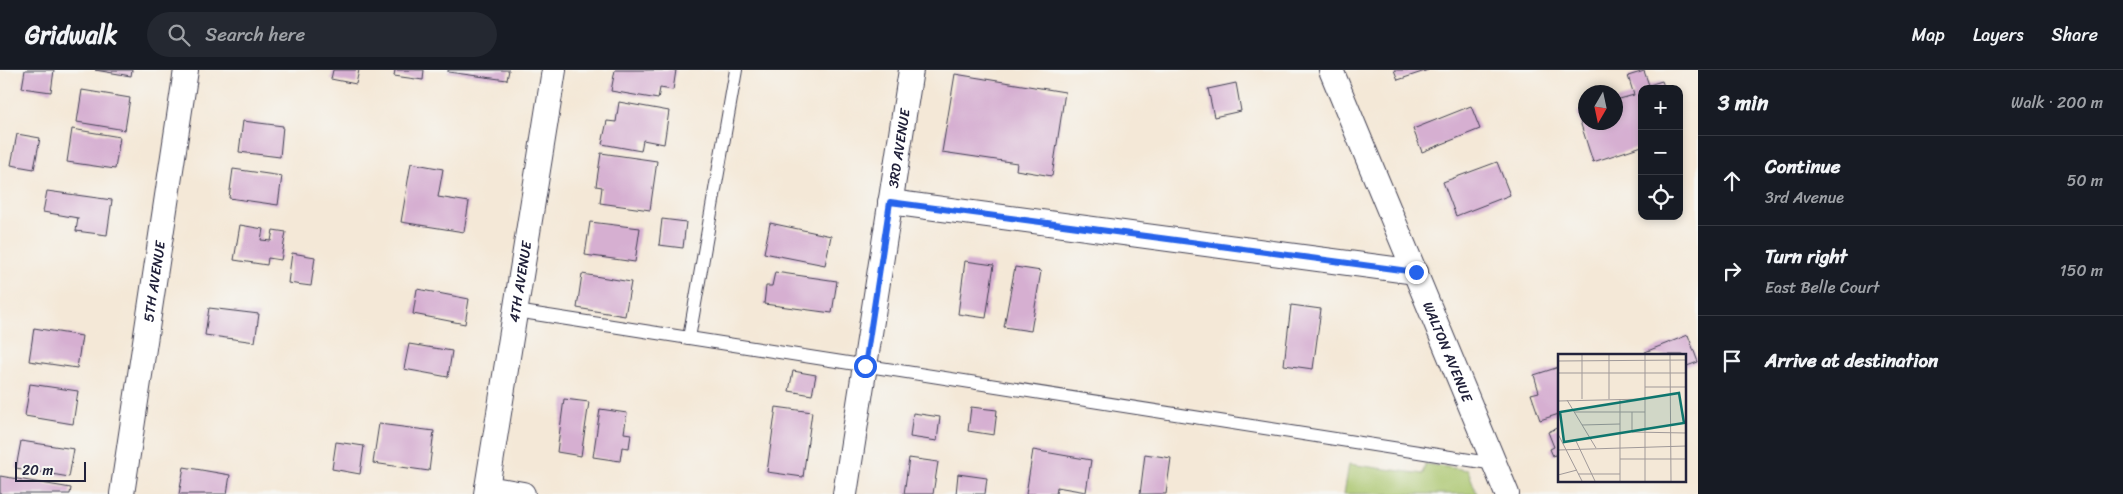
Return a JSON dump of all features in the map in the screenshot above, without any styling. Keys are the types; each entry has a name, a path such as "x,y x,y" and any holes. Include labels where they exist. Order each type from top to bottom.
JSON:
{"street":[{"name":"5TH AVENUE","path":"122,494 186,70"},
{"name":"4TH AVENUE","path":"487,491 554,70"},
{"name":"3RD AVENUE","path":"845,494 911,70"},
{"name":"WALTON AVENUE","path":"1330,70 1416,272 1507,494"},
{"path":"890,202 1416,272"},
{"path":"487,491 523,494"}],"lane":[{"path":"689,338 736,70"},
{"path":"516,311 1495,464"}],"green space":[{"path":"1349,464 1423,474 1425,464 1468,470 1477,494 1344,494"}],"building":[{"path":"25,70 54,70 51,92 22,88"},
{"path":"95,70 132,70 131,76"},
{"path":"333,70 359,70 356,84 331,79"},
{"path":"395,70 424,70 423,80 394,76"},
{"path":"448,70 509,70 507,80 448,72"},
{"path":"615,70 676,70 673,90 660,88 658,99 611,91"},
{"path":"1394,70 1428,70 1398,80"},
{"path":"1644,71 1649,85 1638,85 1638,147 1593,162 1583,130 1623,130 1623,98 1634,95 1628,76"},
{"path":"955,74 1065,92 1052,176 1016,170 1017,163 942,152"},
{"path":"1662,81 1664,85 1649,85"},
{"path":"1236,83 1241,111 1214,117 1208,89"},
{"path":"82,90 130,98 125,130 77,122"},
{"path":"619,102 669,111 664,144 643,140 641,151 602,144 607,121 616,122"},
{"path":"1471,106 1480,129 1422,152 1413,129"},
{"path":"243,121 283,126 280,157 239,152"},
{"path":"72,129 120,137 115,169 67,162"},
{"path":"17,134 40,138 34,169 11,165"},
{"path":"601,153 657,161 650,210 600,203 602,187 596,186"},
{"path":"1497,162 1510,195 1456,216 1443,182"},
{"path":"411,163 443,169 438,197 469,202 464,232 401,222"},
{"path":"233,169 282,176 278,205 229,198"},
{"path":"47,191 112,200 107,235 76,231 78,218 43,212"},
{"path":"662,219 686,222 683,248 659,245"},
{"path":"590,222 640,228 635,262 585,255"},
{"path":"770,223 831,236 825,265 764,253"},
{"path":"240,225 263,229 261,240 271,241 273,230 286,232 281,260 268,258 267,265 234,260"},
{"path":"292,253 315,257 311,286 288,283"},
{"path":"965,261 994,265 986,318 958,314"},
{"path":"1015,267 1041,271 1031,331 1004,327"},
{"path":"775,272 837,281 832,313 764,304 766,286 772,286"},
{"path":"582,274 631,282 625,316 577,308"},
{"path":"417,289 469,299 465,324 413,314"},
{"path":"1291,305 1321,309 1313,369 1284,365"},
{"path":"209,308 259,314 255,342 205,335"},
{"path":"34,328 82,336 77,368 29,361"},
{"path":"1688,335 1698,362 1686,366 1686,354 1646,354 1645,352"},
{"path":"409,344 452,351 448,377 404,369"},
{"path":"1558,367 1558,414 1540,420 1531,394 1539,392 1534,375"},
{"path":"793,371 816,375 812,395 789,391"},
{"path":"30,384 78,391 73,424 25,416"},
{"path":"564,399 589,402 581,456 557,452"},
{"path":"776,407 812,412 803,477 767,472"},
{"path":"971,407 997,410 994,435 968,431"},
{"path":"600,409 627,413 624,433 631,434 629,448 622,447 620,461 593,457"},
{"path":"913,413 940,417 937,441 910,437"},
{"path":"379,424 434,431 429,471 373,463"},
{"path":"1558,427 1558,454 1553,456 1550,449 1554,447 1548,432"},
{"path":"21,441 74,449 69,477 16,468"},
{"path":"336,442 364,446 360,474 332,469"},
{"path":"1033,450 1091,460 1086,492 1057,487 1056,494 1026,494"},
{"path":"1145,454 1171,458 1166,494 1140,494"},
{"path":"909,458 938,462 933,494 904,494"},
{"path":"184,467 230,475 227,494 179,494"},
{"path":"958,474 987,478 985,494 956,494"},
{"path":"0,476 71,488 70,494 0,494"}],"route":[{"path":"865,366 890,202 1416,272"}]}
